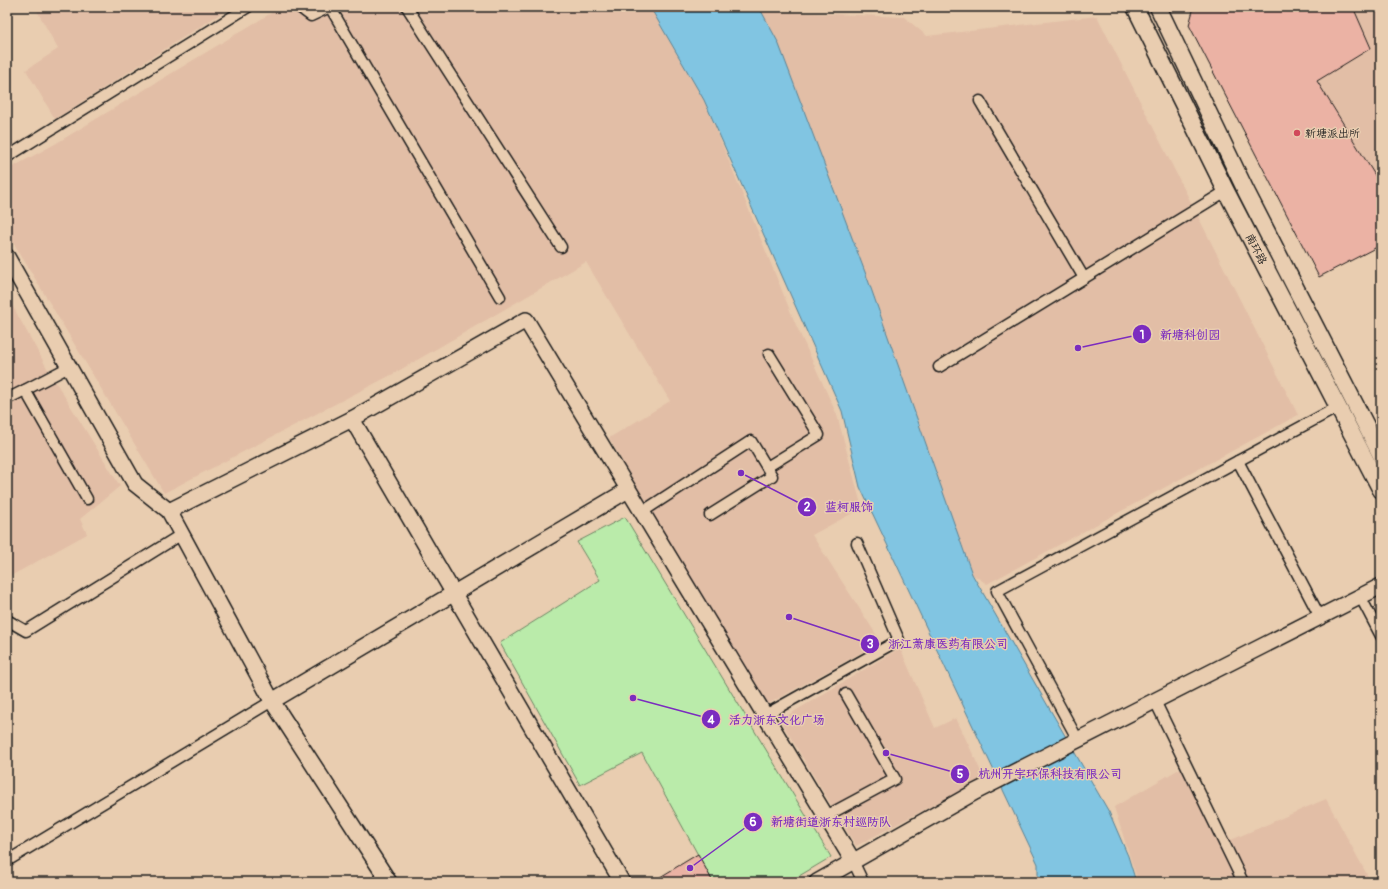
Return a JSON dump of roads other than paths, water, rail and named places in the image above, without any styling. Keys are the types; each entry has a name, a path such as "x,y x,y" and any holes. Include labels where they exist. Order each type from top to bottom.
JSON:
{"main road":[{"name":"南环路","path":"1135,7 1226,191 1381,490"},
{"name":"南环路","path":"1158,7 1246,191 1381,455"}],"street":[{"path":"7,157 248,7"},
{"path":"299,7 311,16 330,7 500,297"},
{"path":"407,7 561,247"},
{"path":"980,101 1084,278"},
{"path":"939,367 1226,191"},
{"path":"7,258 135,484 169,510 272,701 389,882"},
{"path":"169,510 352,419 526,320 853,861 863,882"},
{"path":"767,467 818,435 769,354"},
{"path":"7,399 69,367"},
{"path":"26,390 88,499"},
{"path":"1078,740 997,591 1338,407"},
{"path":"352,419 622,882"},
{"path":"642,512 752,441 772,476 710,515"},
{"path":"1238,461 1320,617"},
{"path":"7,861 272,701 628,490"},
{"path":"7,620 26,631 182,534"},
{"path":"765,715 899,640 857,543"},
{"path":"817,882 975,792 1381,586"},
{"path":"1360,596 1381,636"},
{"path":"826,816 895,779 846,694"},
{"path":"1155,701 1243,882"}],"water":[{"path":"650,7 759,7 778,42 868,280 972,574 1109,812 1128,856 1136,882 1038,882 1038,864 860,487 842,411 704,100"}],"place":[{"name":"新塘派出所","path":"1297,133"},
{"name":"新塘科创园","path":"1078,348"},
{"name":"蓝柯服饰","path":"741,473"},
{"name":"浙江萧康医药有限公司","path":"789,617"},
{"name":"活力浙东文化广场","path":"633,698"},
{"name":"杭州开宇环保科技有限公司","path":"886,753"},
{"name":"新塘街道浙东村巡防队","path":"690,868"}]}
